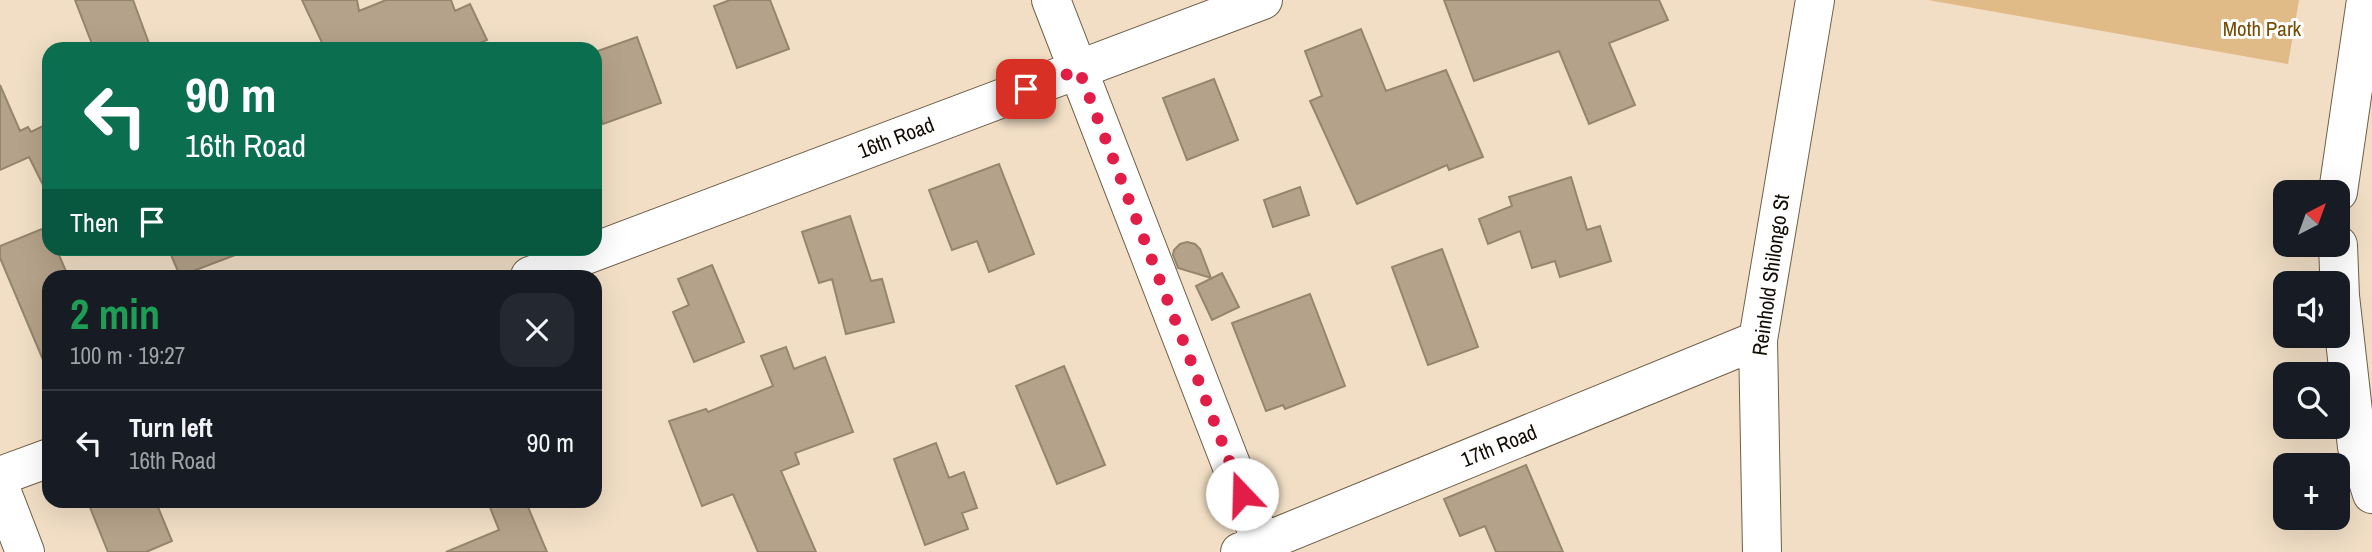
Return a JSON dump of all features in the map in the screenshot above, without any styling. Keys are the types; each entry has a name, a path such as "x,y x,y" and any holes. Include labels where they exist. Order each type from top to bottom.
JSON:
{"street":[{"path":"1051,0 1255,549"},
{"name":"16th Road","path":"602,249 1263,0"},
{"name":"Reinhold Shilongo St","path":"1762,552 1758,340 1815,0"},
{"path":"2340,180 2366,0"},
{"name":"16th Road","path":"546,270 583,256"},
{"path":"2338,257 2340,296 2357,447 2372,494"},
{"name":"17th Road","path":"1255,549 1758,340"},
{"path":"0,476 42,461"},
{"path":"0,487 25,552"}],"green space":[{"name":"Moth Park","path":"1928,0 2299,0 2288,64"}],"building":[{"path":"75,0 133,0 148,42 91,42"},
{"path":"302,0 357,0 359,11 386,0 451,0 455,11 470,4 487,40 482,42 322,42"},
{"path":"730,0 770,0 789,49 737,68 714,6"},
{"path":"1444,0 1659,0 1668,20 1609,43 1635,105 1589,124 1559,51 1474,81"},
{"path":"1361,29 1386,91 1446,70 1483,157 1449,170 1447,165 1357,204 1310,101 1322,96 1305,51"},
{"path":"637,37 661,103 603,124 602,50"},
{"path":"1214,79 1238,140 1187,160 1163,98"},
{"path":"0,85 20,131 28,127 31,132 42,126 42,183 29,157 0,170"},
{"path":"999,164 1034,254 989,272 977,241 952,250 929,190"},
{"path":"1571,177 1587,230 1600,226 1611,261 1560,277 1555,261 1532,268 1520,231 1488,244 1479,219 1512,206 1509,197"},
{"path":"1300,187 1309,215 1273,227 1264,200"},
{"path":"850,216 871,281 882,279 894,322 846,334 832,279 819,283 802,232"},
{"path":"42,229 42,256 59,256 65,270 42,270 42,357 0,258 0,246"},
{"path":"1187,242 1200,249 1211,278 1178,268 1174,250"},
{"path":"1442,249 1478,347 1428,365 1392,267"},
{"path":"171,256 233,256 196,270 177,270"},
{"path":"712,265 744,342 694,362 673,312 689,305 678,279"},
{"path":"1222,273 1239,307 1212,320 1196,286"},
{"path":"1310,294 1345,386 1285,409 1283,405 1266,411 1232,323"},
{"path":"786,347 794,369 825,357 853,432 795,453 799,464 781,471 816,552 758,552 733,494 702,506 669,421 706,409 708,412 773,386 761,356"},
{"path":"1064,366 1105,465 1057,484 1016,386"},
{"path":"936,443 949,478 964,472 977,508 962,513 968,529 925,545 894,459"},
{"path":"1526,465 1563,552 1496,552 1485,526 1460,536 1444,499"},
{"path":"90,508 158,508 172,541 146,552 108,552"},
{"path":"490,508 528,508 547,552 446,552 499,530"}],"route":[{"path":"1026,89 1079,70 1242,494"}]}
